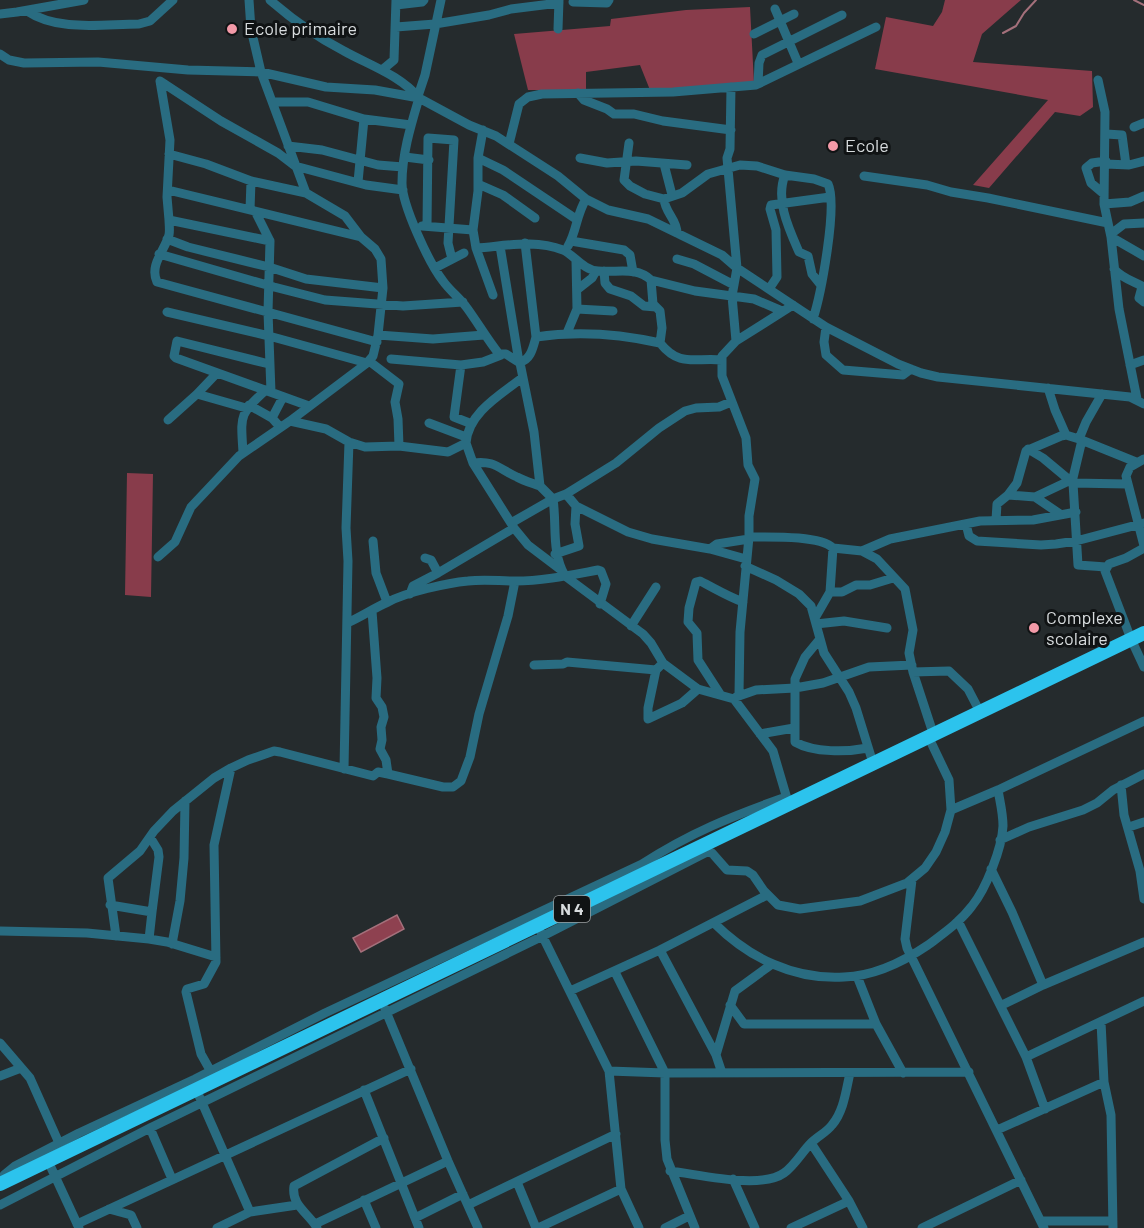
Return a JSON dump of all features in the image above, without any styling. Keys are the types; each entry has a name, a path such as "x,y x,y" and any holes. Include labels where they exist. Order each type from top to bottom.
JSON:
{"highway":[{"name":"N 4","path":"1,1183 196,1089 384,1006 540,931 787,801 873,763 1144,633"}],"street":[{"path":"27,11 36,17 57,23 139,24 150,21 173,0"},
{"path":"249,0 251,29 261,72 306,193"},
{"path":"270,0 299,24 341,50 382,70 419,97 469,125 510,144 558,176 586,199 608,210 648,219 722,255 737,268 825,327 911,369 938,377 1102,394 1142,402 1130,364 1119,309 1111,236 1104,199 1105,111 1098,80"},
{"path":"382,70 394,60 396,2 422,2 424,0"},
{"path":"441,0 425,75 411,125 404,162 403,190 416,227 435,268 501,355"},
{"path":"573,2 607,3 609,0"},
{"path":"0,14 78,1"},
{"path":"396,27 435,24 559,2 558,29"},
{"path":"775,9 798,63"},
{"path":"754,34 794,14"},
{"path":"758,84 761,56 842,15"},
{"path":"510,144 519,104 534,95 673,92 758,84 876,27"},
{"path":"0,54 9,60 24,63 83,62 197,71 261,72 326,87 375,90 419,97"},
{"path":"154,68 160,81 170,140 168,190 170,231 159,254 155,274 157,282 268,312 378,338 433,339 484,335"},
{"path":"160,81 221,121 278,153 295,166 366,185 403,190"},
{"path":"731,87 730,149 727,158 737,268 732,296 736,341"},
{"path":"578,93 584,100 614,114 636,114 665,122 731,130"},
{"path":"273,102 308,102 364,119 411,125"},
{"path":"358,182 364,119"},
{"path":"1134,127 1144,123"},
{"path":"483,130 478,158 478,184 473,230 476,248 493,295"},
{"path":"1106,134 1122,135 1126,165"},
{"path":"427,226 429,138 455,140 448,249 452,259"},
{"path":"629,143 624,177 626,182 645,194 668,197 682,193 708,174 729,170 740,165 754,165 785,176 823,181 829,186 829,249 813,319"},
{"path":"288,146 329,151 378,165 429,160"},
{"path":"158,557 171,547 191,507 223,471 243,453 291,421 368,362 373,356 378,338 383,288 381,260 375,249 361,237 345,216 306,193 251,182 206,164 169,154"},
{"path":"478,158 503,170 576,219"},
{"path":"580,158 607,163 687,165"},
{"path":"1144,160 1126,165 1106,162 1092,163 1086,168 1091,183 1104,199 1130,202 1144,196"},
{"path":"664,164 668,197 665,209 677,225 677,233"},
{"path":"785,176 782,187 782,205 799,252 808,256 811,273 820,284"},
{"path":"864,176 927,185 951,192 1108,223"},
{"path":"243,453 242,417 248,407 268,391 269,364 270,241 253,211 251,182"},
{"path":"478,184 503,195 535,218"},
{"path":"168,190 361,237"},
{"path":"769,289 777,277 776,230 770,206 830,197"},
{"path":"565,251 571,241 576,219 586,199"},
{"path":"169,220 270,241"},
{"path":"1111,236 1124,224 1144,223"},
{"path":"416,227 473,230"},
{"path":"1111,236 1144,256"},
{"path":"167,239 222,257 269,267 306,279 383,288"},
{"path":"571,241 624,250 630,255 633,272"},
{"path":"476,248 525,243 565,251 576,261 600,271 633,272 651,280 696,291 754,299 782,311"},
{"path":"391,359 461,365 483,362 506,354 520,362 525,361 536,337 525,243"},
{"path":"500,246 522,378 534,432 540,486"},
{"path":"435,268 465,253"},
{"path":"159,254 268,286 326,300 382,305 463,302"},
{"path":"677,259 694,264 734,285"},
{"path":"567,333 577,309 576,261"},
{"path":"1114,269 1122,277 1135,281 1143,287 1139,298 1144,302"},
{"path":"578,289 600,271"},
{"path":"600,271 610,289 631,296 644,306 656,307"},
{"path":"651,280 652,304 659,309 661,316 660,344"},
{"path":"1,1183 4,1175 15,1166 59,1143 195,1079 325,1013 642,864 675,843 728,817 787,801 775,754 737,697 749,516 755,479 748,465 746,438 722,376 722,360 726,350 736,341 793,305"},
{"path":"577,309 613,311"},
{"path":"167,312 368,362 399,384 394,402 398,419 399,447"},
{"path":"825,327 826,355 843,370 903,375 911,369"},
{"path":"536,337 567,333 636,339 660,344 679,359 722,360"},
{"path":"269,364 177,340 175,358 309,406"},
{"path":"1130,364 1144,360"},
{"path":"461,365 454,417 472,424"},
{"path":"168,420 217,373"},
{"path":"291,421 326,429 349,442 365,447 399,447 448,452 466,440 472,424 484,407 522,378"},
{"path":"1048,388 1054,410 1066,435"},
{"path":"197,394 248,407 272,418 280,427"},
{"path":"1102,394 1086,422 1072,482 1076,512 1078,565 1106,567 1144,547 1142,524 1127,484 1126,472 1140,460"},
{"path":"272,418 283,397"},
{"path":"410,594 413,586 438,573 553,499 566,494 616,463 659,428 685,411 719,407 731,402"},
{"path":"429,423 466,440 473,463 513,526 528,544 651,643 660,667 648,708 648,719 682,703 698,689"},
{"path":"996,520 997,504 1017,483 1024,453 1028,449 1066,435 1140,460"},
{"path":"344,769 349,442"},
{"path":"1028,449 1043,458 1072,482"},
{"path":"473,463 494,464 516,477 540,486 553,499 555,554 564,574"},
{"path":"1008,495 1035,497 1072,482 1127,484"},
{"path":"566,494 576,506 640,537 710,549 746,562 799,594 811,606 819,640 829,663 849,692 873,763"},
{"path":"1035,497 1060,514"},
{"path":"555,554 579,546 575,524 576,506"},
{"path":"862,551 890,539 966,524 996,520 1033,520 1076,512"},
{"path":"966,524 969,536 980,541 1041,545 1076,541 1142,524"},
{"path":"639,1228 621,1189 609,1071 540,931 707,852 712,853 727,870 747,872 753,876 778,905 800,909 860,901 912,880 925,868 936,852 945,832 951,810 950,788 946,771 930,734 912,669 909,651 913,630 903,586 892,578 877,559 862,551 833,548 820,542 793,537 749,538 717,544 710,549"},
{"path":"373,541 376,573 387,602"},
{"path":"815,621 830,592 833,548"},
{"path":"425,558 431,560 438,573"},
{"path":"1106,567 1106,573 1131,639 1144,667"},
{"path":"346,623 387,602 410,594 467,581 515,581 598,570 602,571 606,584 600,604"},
{"path":"830,592 842,592 851,586 870,585 892,578"},
{"path":"116,936 108,878 140,851 162,821 214,778 231,768 274,751 375,776 378,772 443,787 453,787 461,782 470,757 479,714 508,616 515,581"},
{"path":"720,694 698,660 697,633 688,622 696,582 700,581 722,594 743,602"},
{"path":"631,626 656,587"},
{"path":"372,611 377,678 376,698 382,707 384,717 380,749 386,760 388,774"},
{"path":"815,621 842,621 887,628"},
{"path":"819,640 805,657 797,672 795,742 822,749 868,748"},
{"path":"534,665 567,662 660,667 698,689 737,697 756,690 795,688 823,683 871,667 949,671 968,689 980,712"},
{"path":"951,810 1144,721"},
{"path":"760,734 794,728"},
{"path":"210,1070 201,1054 186,992 187,989 204,984 215,966 214,845 231,768"},
{"path":"1000,840 1029,827 1083,810 1144,774"},
{"path":"1121,786 1124,815 1140,871 1144,899"},
{"path":"714,923 743,949 772,964 814,976 857,976 890,967 910,956 958,921 977,901 991,869 1003,828 998,790"},
{"path":"172,944 182,880 185,801"},
{"path":"1128,827 1144,822"},
{"path":"149,939 159,857 158,850 150,837"},
{"path":"991,869 1043,985"},
{"path":"912,880 905,939 910,956 1043,1224 1113,1224 1111,1114 1104,1082 1101,1022"},
{"path":"570,991 615,972 768,895"},
{"path":"110,905 152,912"},
{"path":"958,921 1002,1005 1026,1057 1045,1109"},
{"path":"0,931 87,933 149,939 216,957"},
{"path":"1002,1005 1144,942"},
{"path":"660,950 716,1055 722,1072"},
{"path":"716,1055 735,991 772,964"},
{"path":"615,972 665,1074 667,1159 670,1172 695,1228"},
{"path":"857,976 876,1024 903,1073"},
{"path":"1026,1057 1144,1001"},
{"path":"730,1005 744,1024 876,1024"},
{"path":"0,1205 204,1103 384,1006 478,1228"},
{"path":"0,1043 30,1078 59,1143"},
{"path":"0,1076 21,1068"},
{"path":"48,1161 78,1226 172,1179 411,1069"},
{"path":"609,1071 665,1074 969,1072"},
{"path":"670,1172 753,1180 771,1179 781,1175 811,1143 833,1125 844,1104 850,1073"},
{"path":"997,1130 1104,1082"},
{"path":"196,1089 250,1212"},
{"path":"363,1090 419,1228"},
{"path":"150,1128 172,1179"},
{"path":"468,1205 616,1134"},
{"path":"384,1138 296,1184 293,1190 297,1205 316,1226 364,1200 448,1161"},
{"path":"811,1143 863,1228"},
{"path":"733,1179 755,1228"},
{"path":"922,1228 1021,1180"},
{"path":"517,1182 537,1228 621,1189"},
{"path":"415,1218 462,1194"},
{"path":"364,1200 376,1228"},
{"path":"791,1228 849,1202"},
{"path":"217,1228 250,1212 297,1205"},
{"path":"109,1209 131,1215 137,1228"},
{"path":"665,1228 689,1216"}],"shaded area":[{"path":"945,0 1021,0 982,34 973,62 1092,71 1093,107 1080,116 1055,112 989,188 973,185 1048,100 875,69 886,17 933,26 942,12"},
{"path":"750,7 754,83 650,90 640,65 586,72 586,90 528,90 514,34 610,26 611,19 686,10"},
{"path":"127,473 153,474 151,597 125,595"},
{"path":"397,915 404,929 361,952 353,938"}],"waterway":[{"path":"1003,33 1016,26 1036,0"},
{"path":"1134,0 1144,5"}],"place":[{"name":"Ecole primaire","path":"232,29"},
{"name":"Ecole","path":"833,146"},
{"name":"Complexe scolaire","path":"1034,628"}]}
